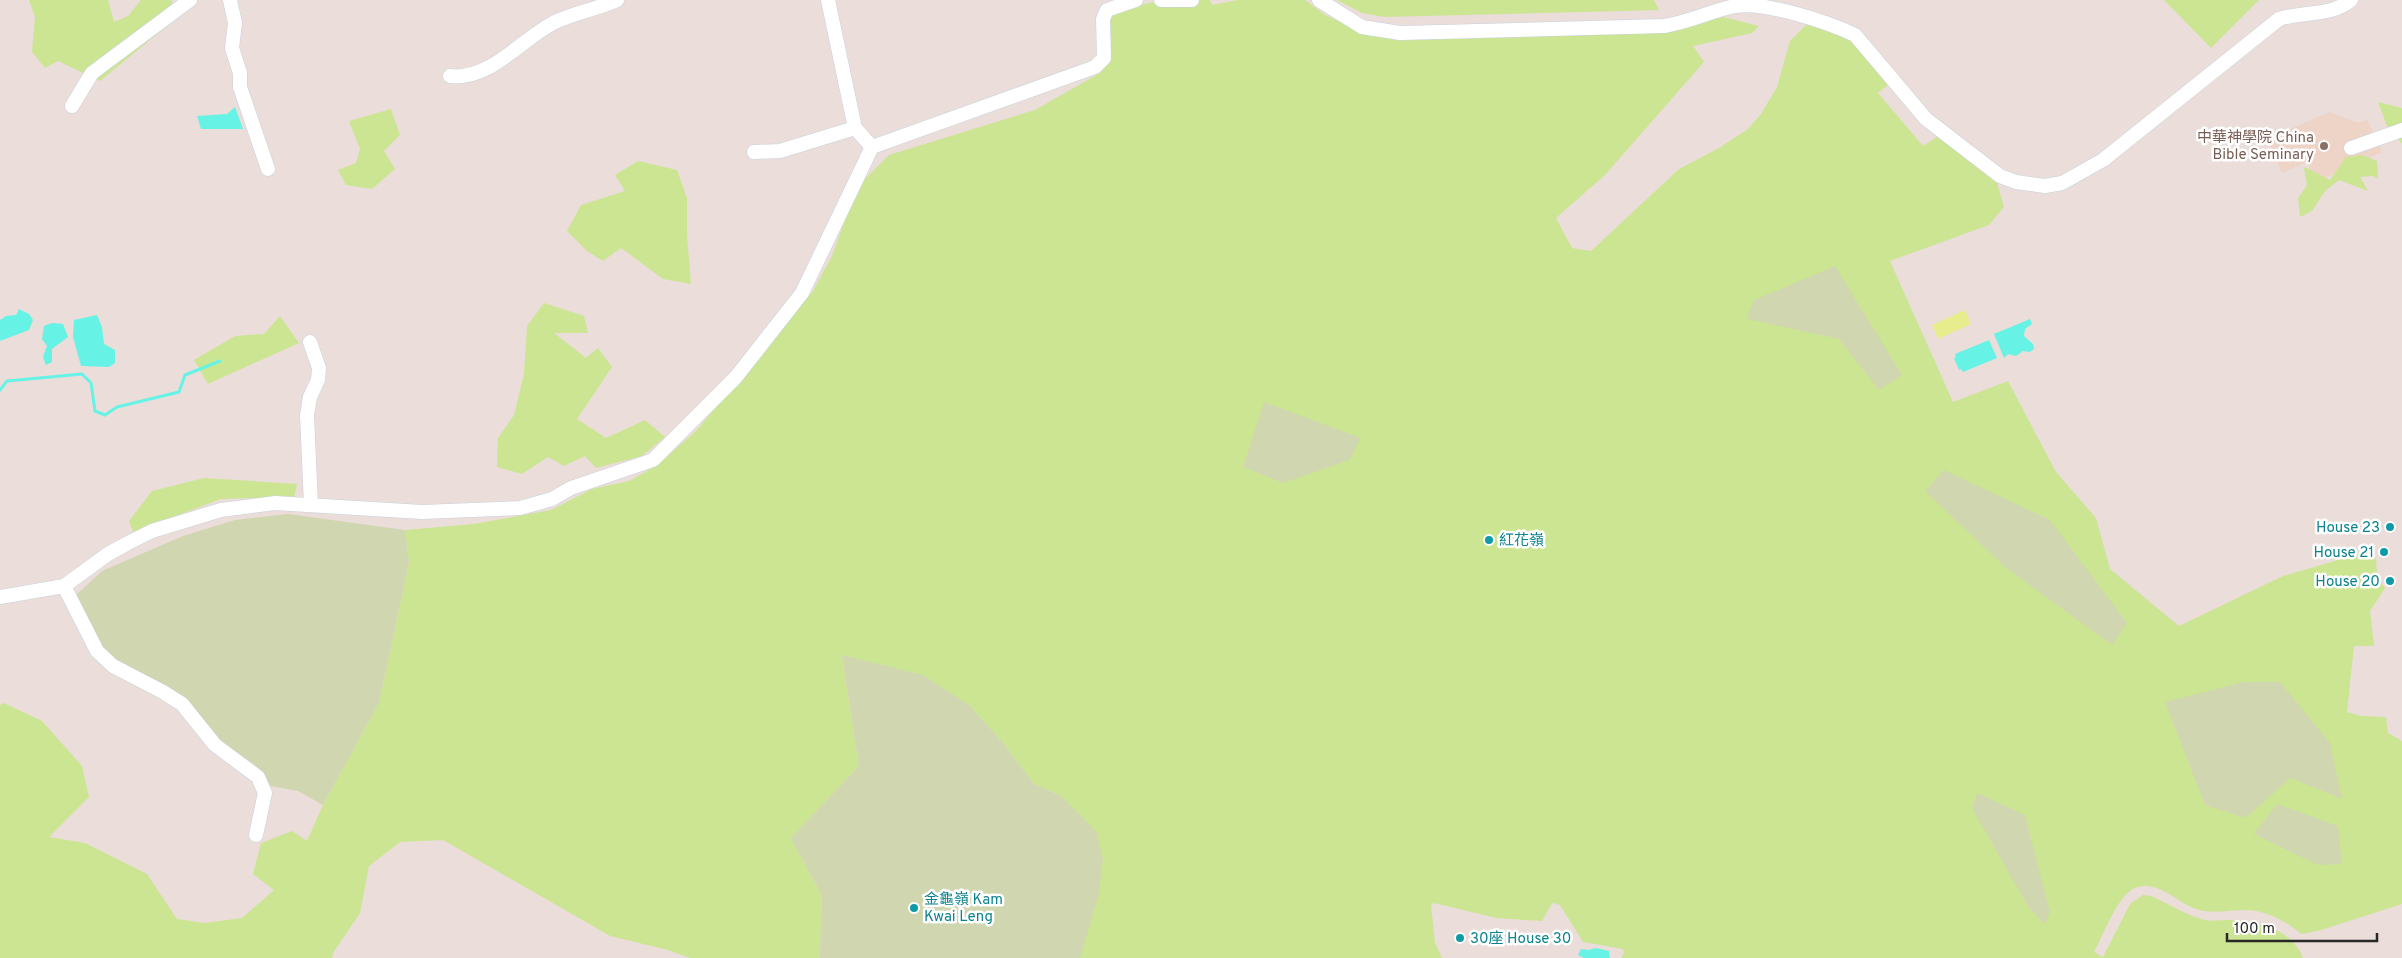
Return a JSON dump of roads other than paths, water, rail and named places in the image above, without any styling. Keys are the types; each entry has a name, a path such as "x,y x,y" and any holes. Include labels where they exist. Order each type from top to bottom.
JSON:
{"street":[{"path":"72,106 92,73 190,0"},
{"path":"230,0 235,23 232,48 240,74 240,87 268,169"},
{"path":"450,76 462,78 478,72 503,59 525,40 555,22 617,0"},
{"path":"828,0 855,128 872,147"},
{"path":"0,597 64,586 108,554 152,531 221,510 275,503 422,512 520,508 552,499 571,488 653,460 736,377 802,293 872,147 1095,67 1104,58 1103,19 1107,10 1136,0"},
{"path":"1161,0 1192,0"},
{"path":"1319,0 1362,27 1400,33 1664,26 1697,19 1733,6 1749,4 1768,7 1855,35 1937,129 2000,176 2016,182 2045,186 2062,183 2103,160 2279,19 2290,16 2324,13 2351,0"},
{"path":"754,152 780,151 855,128"},
{"path":"2351,148 2402,130"},
{"path":"310,342 320,368 318,380 310,397 307,415 311,505"},
{"path":"64,586 97,651 113,666 182,704 216,745 258,777 265,793 256,835"}],"water":[{"path":"235,107 243,129 201,129 197,116 227,114"},
{"path":"19,309 29,314 33,320 29,330 0,341 0,320 6,316 16,315"},
{"path":"97,315 102,327 104,344 115,350 115,363 109,367 81,366 73,337 74,320"},
{"path":"2030,319 2032,324 2025,329 2024,336 2033,344 2034,349 2030,352 2023,351 2016,356 2008,354 2004,358 1994,334"},
{"path":"52,323 63,324 68,337 52,349 52,362 46,365 43,357 47,346 42,339 44,326"},
{"path":"1989,340 1997,358 1963,372 1961,369 1959,370 1954,358 1956,357 1955,354"},
{"path":"1596,948 1609,951 1610,958 1584,958 1578,955 1581,949 1589,950"}],"waterway":[{"path":"0,390 7,381 82,374 91,383 95,411 105,415 117,407 179,392 185,375 220,361"}],"place":[{"name":"中華神學院 China Bible Seminary","path":"2324,146"},
{"name":"House 23","path":"2390,527"},
{"name":"紅花嶺","path":"1489,540"},
{"name":"House 21","path":"2384,552"},
{"name":"House 20","path":"2390,581"},
{"name":"金龜嶺 Kam Kwai Leng","path":"914,908"},
{"name":"30座 House 30","path":"1460,938"}]}
